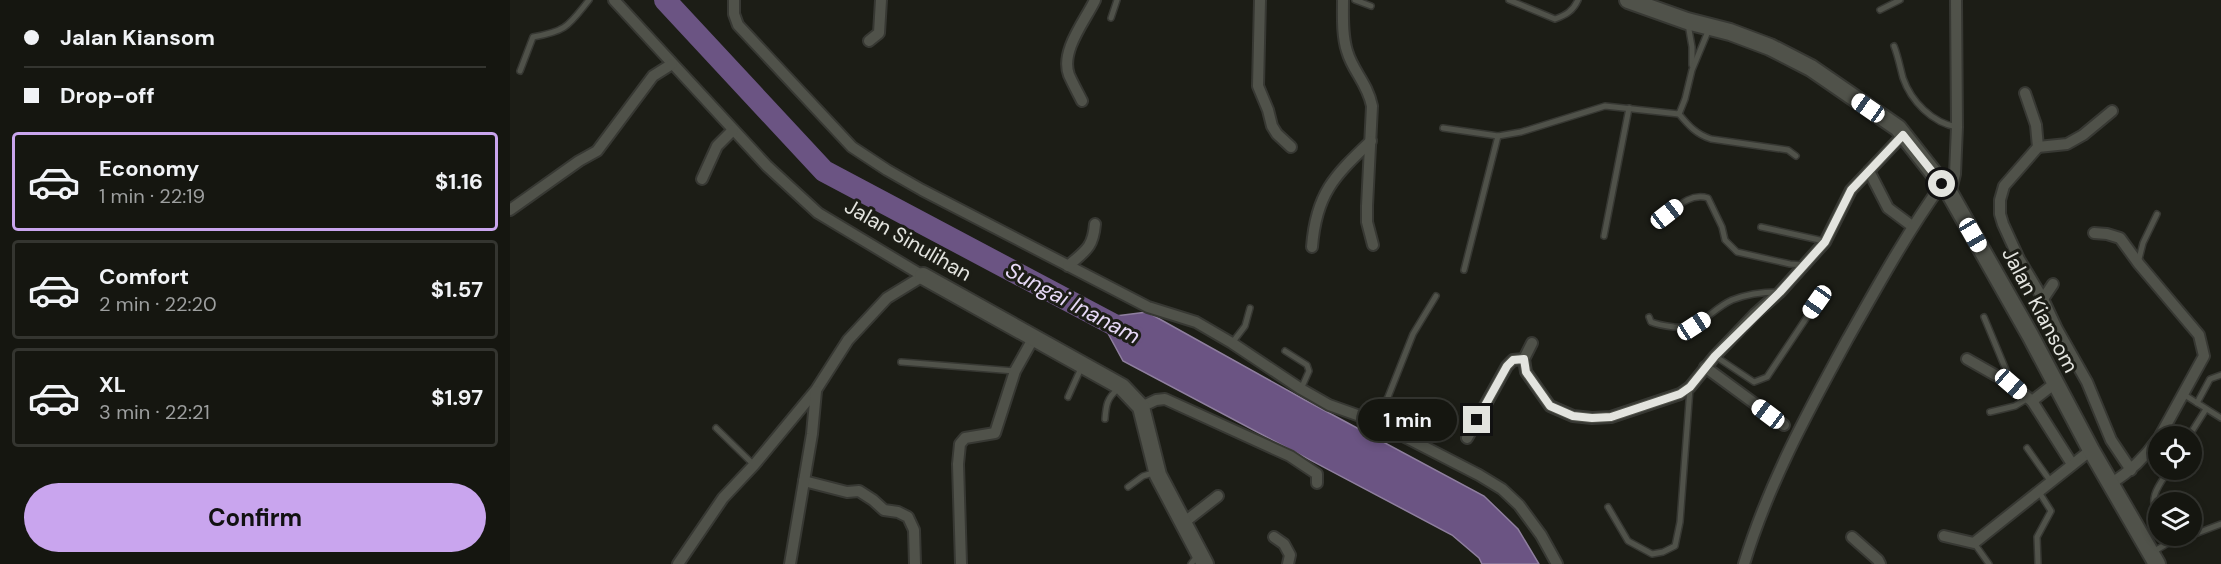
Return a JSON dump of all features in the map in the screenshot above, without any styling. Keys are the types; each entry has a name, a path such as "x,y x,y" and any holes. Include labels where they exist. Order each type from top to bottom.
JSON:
{"street":[{"name":"Jalan Sinulihan","path":"614,0 767,166 818,213 923,276 1122,387 1141,407 1158,475 1198,561"},
{"path":"734,0 734,14 738,26 852,147 887,170 1148,307 1196,322 1329,405 1374,422 1479,475 1502,489 1519,505 1541,535 1557,564"},
{"path":"869,41 879,33 881,0"},
{"path":"1082,101 1068,73 1068,55 1071,42 1095,0"},
{"path":"1260,0 1258,86 1272,126 1291,147"},
{"path":"1343,0 1343,30 1347,52 1369,91 1372,106 1367,222 1373,244"},
{"name":"Jalan Kiansom","path":"1628,0 1770,47 1811,68 1898,128 1946,189 2154,559"},
{"path":"1744,564 1762,510 1781,465 1835,363 1912,226 1946,189 1955,174 1956,4"},
{"path":"515,204 597,151 653,76 672,64"},
{"path":"2025,93 2036,126 2038,147"},
{"path":"2112,111 2083,135 2067,144 2038,147 2004,186 2000,200 2000,214 2008,238 2043,298 2057,329 2087,382 2110,440 2131,471"},
{"path":"702,179 717,146 733,130"},
{"path":"1532,343 1524,359 1526,372 1550,406 1573,416 1611,417 1680,394 1690,387 1715,356 1780,292 1825,242 1851,190 1903,135"},
{"path":"1312,247 1317,211 1325,193 1342,168 1371,141"},
{"path":"1869,171 1888,208 1912,226"},
{"path":"1068,266 1094,240 1095,225"},
{"path":"2094,234 2107,234 2120,238 2139,264 2199,334 2204,356 2167,426"},
{"path":"678,564 723,498 754,465 816,390 848,340 887,298 923,276"},
{"path":"2043,298 2053,284"},
{"path":"961,564 958,464 960,444 965,438 994,433 1015,371 1034,337"},
{"path":"1467,438 1507,366 1513,360 1524,359"},
{"path":"1967,359 2011,384 2030,400 2072,464"},
{"path":"1705,367 1784,425"},
{"path":"2030,400 2054,384"},
{"path":"790,564 816,390"},
{"path":"1141,407 1156,400 1165,399 1290,456 1317,474 1317,483"},
{"path":"1944,536 1974,543 2091,450"},
{"path":"2112,483 2131,471 2148,454"},
{"path":"804,481 847,492 858,491 885,510 898,512 908,517 914,530 915,564"},
{"path":"1182,524 1218,496"},
{"path":"1274,537 1284,544 1290,555 1288,564"},
{"path":"1852,537 1880,564"}],"lane":[{"path":"520,70 533,37 555,33 571,23 589,0"},
{"path":"1111,18 1117,0"},
{"path":"1355,0 1371,6"},
{"path":"1509,0 1555,19 1567,15 1578,0"},
{"path":"1880,10 1900,0"},
{"path":"1948,0 1956,4"},
{"path":"1687,21 1692,48 1692,70"},
{"path":"1679,114 1692,70 1709,27"},
{"path":"1894,46 1903,78 1912,95 1925,111 1944,125 1956,127"},
{"path":"1443,128 1498,135 1521,132 1605,106 1679,114 1700,135 1711,139 1788,150 1796,156"},
{"path":"1604,236 1629,108"},
{"path":"1464,270 1498,135"},
{"path":"1667,214 1687,199 1700,196 1707,198 1722,227 1725,240 1737,252 1804,265"},
{"path":"2139,264 2139,254 2157,214"},
{"path":"1761,227 1825,242"},
{"path":"1649,317 1655,324 1694,326 1732,300 1758,293 1780,292"},
{"path":"1374,422 1388,397 1413,334 1436,296"},
{"path":"1715,356 1754,382 1767,377 1817,302"},
{"path":"1232,343 1245,326 1250,308"},
{"path":"1984,317 2011,384"},
{"path":"1286,351 1307,365 1309,371 1301,389"},
{"path":"901,362 1015,371"},
{"path":"1068,397 1083,364"},
{"path":"2198,403 2210,379 2221,375"},
{"path":"1105,419 1110,395 1122,387"},
{"path":"1608,507 1628,542 1652,554 1675,546 1680,522 1690,387"},
{"path":"2183,394 2221,418"},
{"path":"1990,412 2030,400"},
{"path":"2195,426 2206,409"},
{"path":"716,428 754,465"},
{"path":"2027,448 2051,482"},
{"path":"1128,487 1143,476 1153,473 1158,475"},
{"path":"2038,564 2037,537 2051,511 2039,492"},
{"path":"2202,531 2221,524"},
{"path":"1974,543 1989,564"},
{"path":"2154,559 2167,546"}],"shaded area":[{"path":"1147,312 1484,496 1518,529 1539,564 1482,564 1479,558 1452,535 1123,361 1104,326 1108,317"}],"waterway":[{"name":"Sungai Inanam","path":"665,0 824,171 1133,335"}],"route":[{"path":"1477,420 1507,366 1513,360 1524,359 1526,372 1550,406 1573,416 1611,417 1680,394 1690,387 1715,356 1755,314 1780,292 1825,242 1851,190 1903,135 1942,184"}]}
